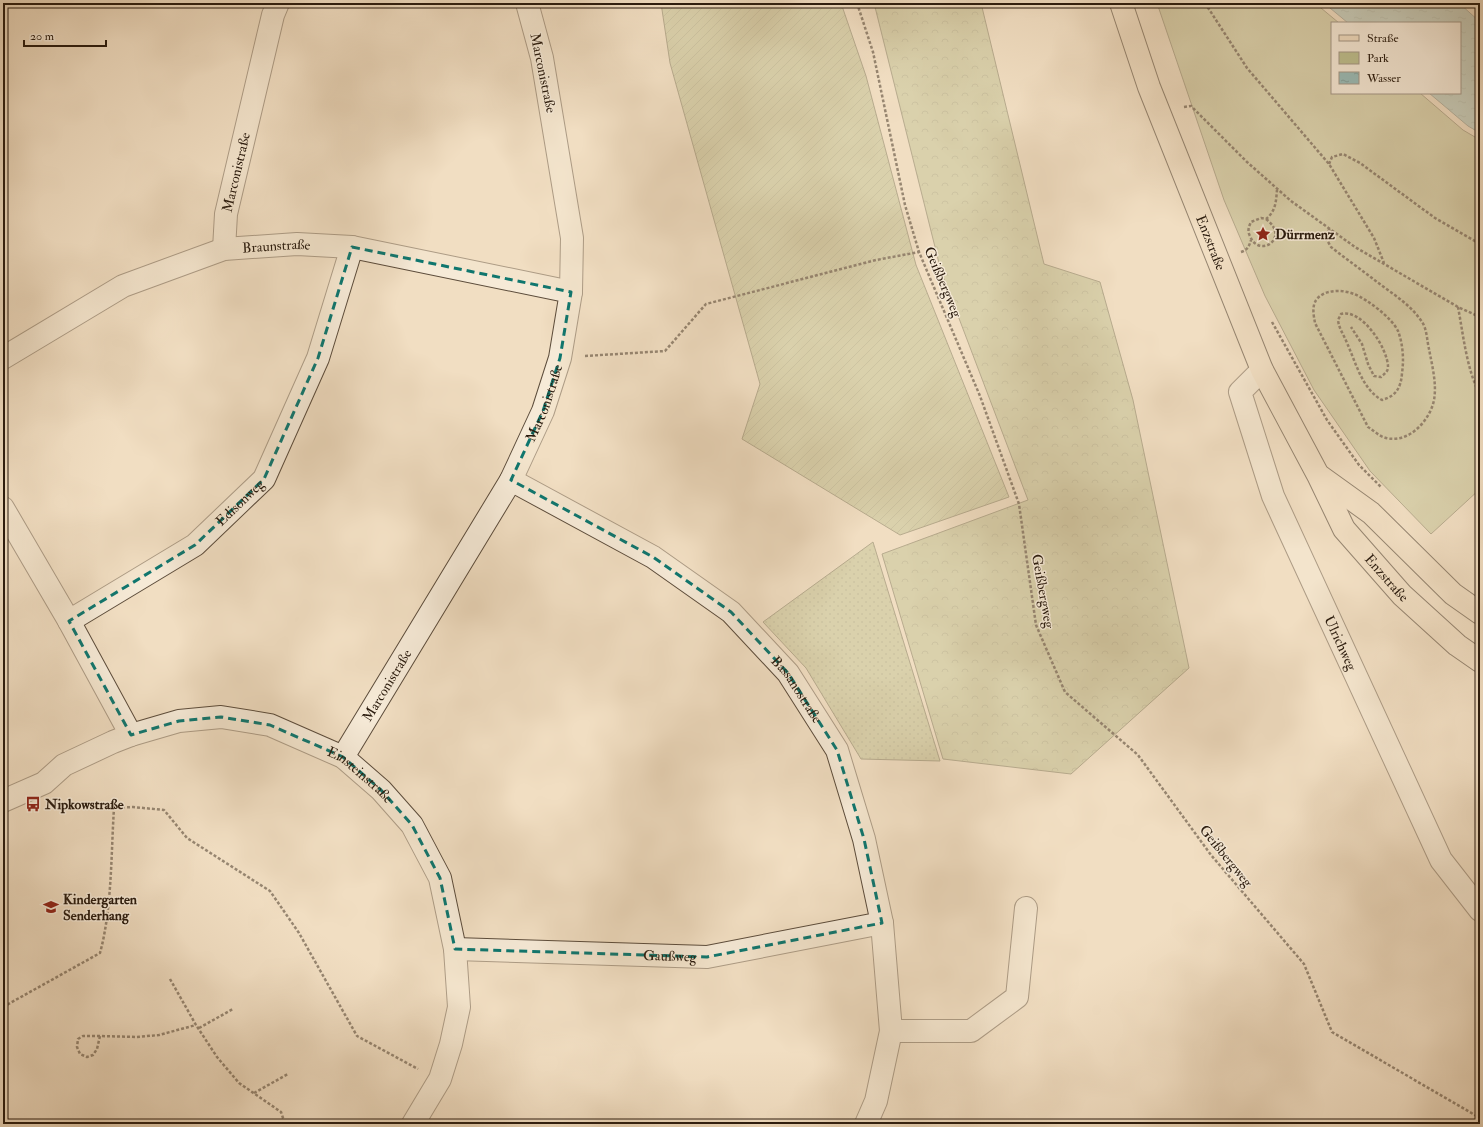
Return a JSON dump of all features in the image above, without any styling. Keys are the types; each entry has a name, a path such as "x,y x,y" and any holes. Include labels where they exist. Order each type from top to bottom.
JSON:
{"main road":[{"name":"Enzstraße","path":"1121,3 1149,87 1262,370 1318,475 1344,529 1402,595 1457,645 1480,661"},
{"name":"Enzstraße","path":"1318,475 1371,513 1452,594 1480,613"}],"street":[{"name":"Marconistraße","path":"224,249 226,214 273,15 278,3"},
{"name":"Marconistraße","path":"343,757 511,480 543,411 560,358 571,292 572,238 542,58 527,3"},
{"name":"Braunstraße","path":"3,358 123,286 224,249 297,244 352,247 571,292"},
{"name":"Edisonweg","path":"69,621 195,545 264,479 318,358 352,247"},
{"name":"Ulrichweg","path":"1262,370 1240,392 1273,496 1441,860 1480,910"},
{"name":"Bassanostraße","path":"511,480 653,557 731,612 788,672 837,750 864,839 882,923 891,1031 876,1101 866,1124"},
{"path":"3,508 69,621 131,735"},
{"name":"Einsteinstraße","path":"3,801 44,782 64,765 131,735 179,721 221,717 270,725 343,757 381,790 412,825 440,878 455,949 459,1007 451,1044 440,1079 413,1124"},
{"path":"891,1031 971,1031 1017,997 1026,908"},
{"name":"Gaußweg","path":"455,949 707,957 882,923"}],"path":[{"name":"Geißbergweg","path":"857,3 873,52 905,205 919,252 980,396 1020,504 1036,625 1065,692 1138,755 1211,855 1304,964 1332,1032 1480,1118"},
{"path":"1205,3 1247,68 1329,164 1374,238 1384,263"},
{"path":"1186,114 1183,107 1192,106 1246,162 1277,189 1355,247 1458,307 1480,317"},
{"path":"1329,164 1332,157 1343,154 1360,163 1435,218 1480,244"},
{"path":"1266,219 1271,215 1275,208 1277,189"},
{"path":"1261,218 1266,219 1275,228 1276,234 1271,245 1260,246 1251,240 1248,233 1249,226 1251,222 1261,218"},
{"path":"1330,229 1326,233 1330,247 1395,295 1414,312 1424,324 1435,385 1434,400 1429,414 1422,424 1415,431 1402,438 1383,437 1368,427 1315,323 1313,310 1315,301 1324,293 1344,291 1354,294 1367,301 1394,324 1398,332 1404,362 1400,388 1388,399 1382,400 1374,395 1367,386 1339,328 1338,320 1341,314 1347,313 1354,316 1370,328 1378,339 1388,367 1386,373 1381,377 1374,376 1368,364 1362,344 1352,327"},
{"path":"1237,254 1246,250 1251,240"},
{"path":"560,358 665,351 706,304 876,260 919,252"},
{"path":"1458,307 1473,379 1480,394"},
{"path":"1270,319 1327,420 1359,465 1386,492"},
{"path":"3,1007 100,953 104,936 114,808 133,807 164,810 187,838 270,891 299,933 358,1036 406,1064 440,1079"},
{"path":"170,979 196,1025 218,1058 240,1083 281,1112 285,1124"},
{"path":"199,1028 233,1009"},
{"path":"100,1036 97,1048 93,1055 86,1056 80,1054 77,1047 78,1039 83,1036 100,1036 137,1037 159,1035 196,1025"},
{"path":"254,1093 288,1074"}],"highlighted area":[{"path":"352,247 571,292 560,358 543,411 511,480 653,557 731,612 788,673 837,750 864,839 882,923 707,957 455,949 440,878 412,825 381,790 343,757 270,725 221,717 179,721 131,735 69,621 195,545 264,479 318,358"}],"green space":[{"path":"661,3 841,3 866,76 916,265 1009,497 900,535 742,439 760,384 670,63"},
{"path":"874,3 981,3 1044,264 1100,282 1133,400 1189,668 1071,774 943,759 882,554 1028,500 941,271"},
{"path":"1157,3 1315,3 1338,22 1331,22 1331,94 1421,94 1463,130 1480,140 1480,489 1431,534 1370,471 1314,390 1265,296 1224,200"},
{"path":"873,542 940,761 861,759 806,668 763,622"}],"water":[{"path":"1324,3 1459,3 1480,22 1480,133 1468,126 1430,94 1461,94 1461,22 1347,22"}],"place":[{"name":"Dürrmenz","path":"1263,234"},
{"name":"Nipkowstraße","path":"33,804"},
{"name":"Kindergarten Senderhang","path":"51,907"}]}
